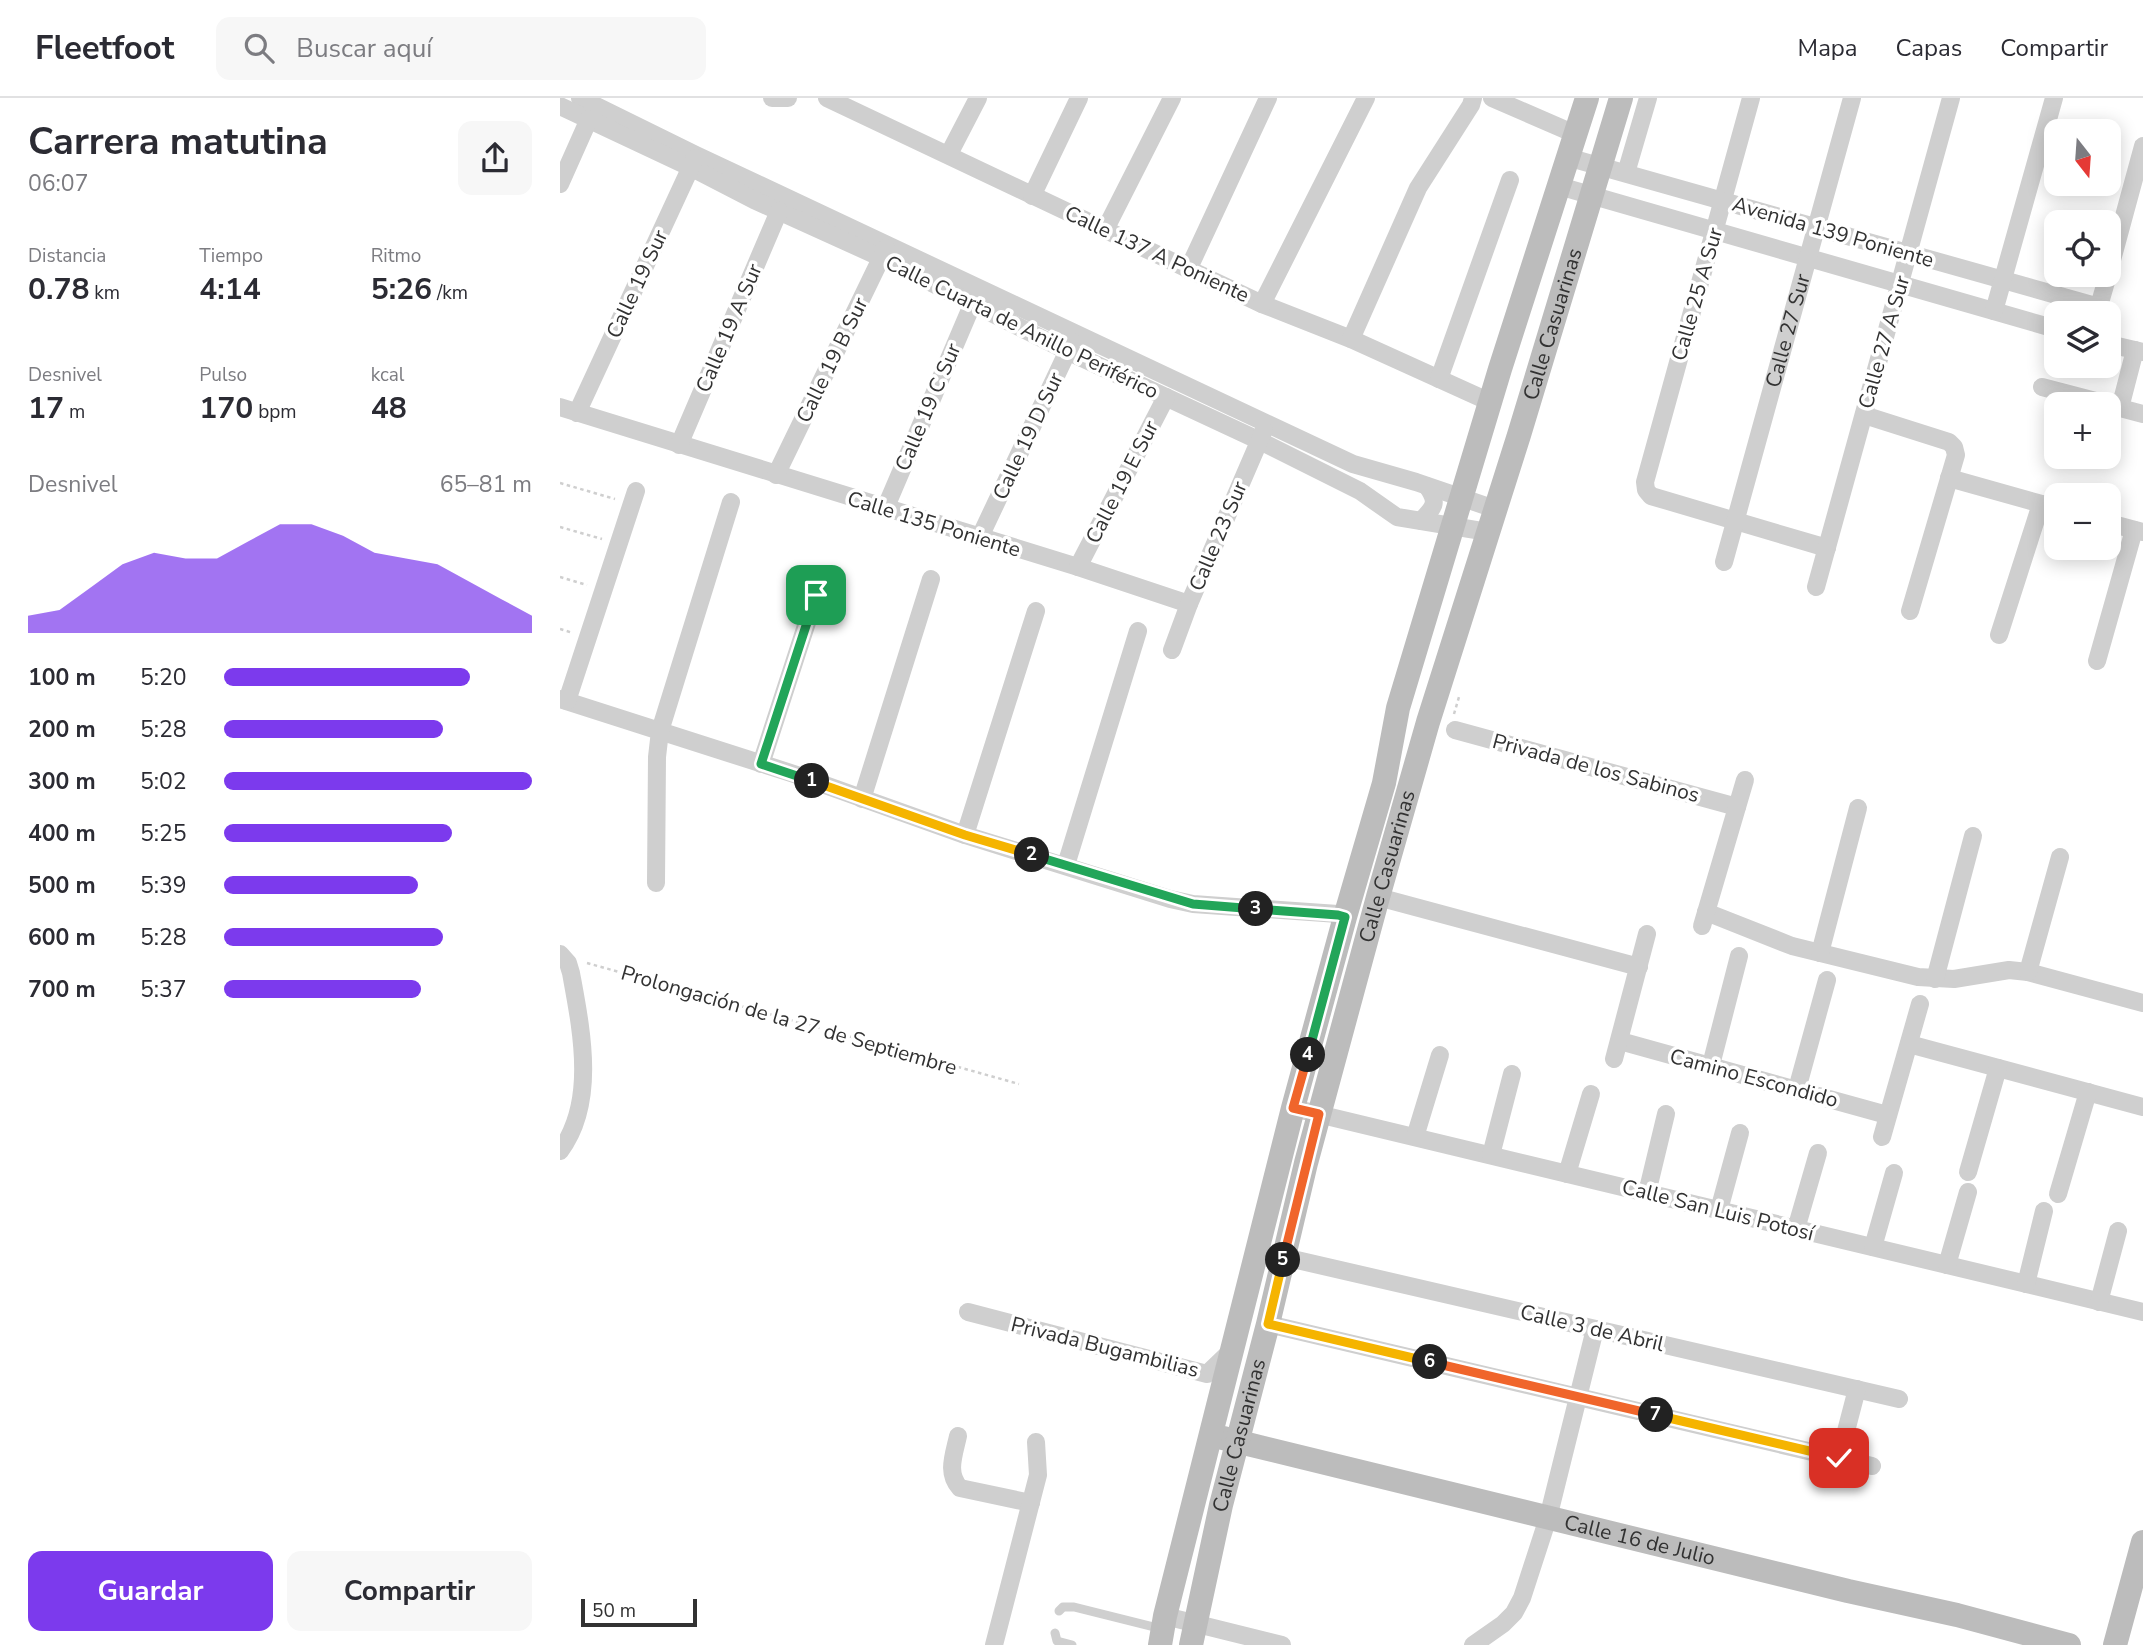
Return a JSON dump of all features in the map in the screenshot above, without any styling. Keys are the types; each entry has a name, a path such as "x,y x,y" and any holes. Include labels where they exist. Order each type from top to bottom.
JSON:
{"main road":[{"name":"Calle Casuarinas","path":"1163,1630 1209,1435 1293,1108 1384,783 1398,708 1490,402 1587,98"},
{"name":"Calle Casuarinas","path":"1193,1634 1237,1442 1319,1114 1378,897 1428,722 1593,196 1614,170 1621,98"},
{"name":"Calle 16 de Julio","path":"1209,1435 1848,1591 1957,1615 2069,1645"},
{"path":"2115,1645 2143,1542"}],"street":[{"name":"Calle Cuarta de Anillo Periférico","path":"580,98 779,211 885,251 972,305 1360,491 1397,517 1453,525 1492,521"},
{"path":"772,98 788,98"},
{"name":"Calle 137 A Poniente","path":"827,98 1262,304 1351,339 1490,402"},
{"path":"949,154 978,98"},
{"path":"1032,196 1079,98"},
{"path":"1105,230 1172,98"},
{"path":"1188,270 1268,98"},
{"path":"1262,304 1366,98"},
{"path":"1351,339 1418,188 1473,98"},
{"name":"Avenida 139 Poniente","path":"1492,98 1614,170 2070,301"},
{"path":"1614,170 1647,98"},
{"name":"Calle 25 A Sur","path":"1735,521 1651,496 1646,490 1645,482 1751,98"},
{"name":"Calle 27 Sur","path":"1724,562 1852,98"},
{"name":"Calle 27 A Sur","path":"1816,587 1951,98"},
{"path":"1994,311 2054,98"},
{"name":"Calle Cuarta de Anillo Periférico","path":"560,106 694,161 885,251 1076,334 1353,464 1462,498 1492,521"},
{"path":"560,184 589,119"},
{"path":"2121,226 2143,146"},
{"name":"Calle 19 Sur","path":"569,410 694,161"},
{"path":"1439,379 1510,180"},
{"name":"Avenida 139 Poniente","path":"1559,186 2044,326"},
{"name":"Calle 19 A Sur","path":"679,445 779,211"},
{"name":"Calle 19 B Sur","path":"776,475 885,251"},
{"name":"Calle 19 C Sur","path":"885,509 972,305"},
{"name":"Calle 19 D Sur","path":"979,538 1076,334"},
{"path":"2119,392 2139,351 2121,347"},
{"path":"2042,387 2060,392"},
{"name":"Calle 19 E Sur","path":"1078,567 1166,397"},
{"path":"2121,408 2143,414"},
{"name":"Calle 135 Poniente","path":"569,410 1078,567 1189,604"},
{"path":"1864,415 1949,442 1956,455 1910,611"},
{"name":"Calle 23 Sur","path":"1172,650 1189,604 1267,424"},
{"path":"1385,509 1383,491 1393,480 1404,478"},
{"path":"1949,478 2044,505"},
{"path":"1421,521 1434,502 1427,486"},
{"path":"634,498 564,700 761,764 965,835 1193,904 1345,917"},
{"path":"656,883 657,757 660,731 731,502"},
{"path":"1999,635 2044,517"},
{"path":"1735,521 1827,548"},
{"path":"2097,661 2139,531 2121,526"},
{"path":"862,799 930,579"},
{"path":"761,764 816,595"},
{"path":"965,835 1036,611"},
{"path":"1066,865 1138,631"},
{"name":"Privada de los Sabinos","path":"1455,730 1737,807"},
{"path":"1745,780 1704,919 1792,946 1918,977 1954,979 2009,970 2028,972 2143,1003"},
{"path":"1820,953 1858,808"},
{"path":"1935,979 1973,836"},
{"path":"2028,972 2060,857"},
{"path":"1378,897 1639,967 1647,934"},
{"path":"560,1151 568,1140 583,1086 582,1036 572,973 562,955"},
{"path":"1711,1065 1739,956"},
{"name":"Camino Escondido","path":"1639,967 1617,1050 1711,1065 1888,1115"},
{"path":"1797,1089 1827,980"},
{"path":"1882,1137 1920,1004"},
{"path":"1909,1044 2143,1107"},
{"path":"1415,1137 1440,1055"},
{"path":"1968,1172 1998,1068"},
{"path":"1491,1155 1512,1074"},
{"path":"2058,1194 2088,1092"},
{"path":"1567,1174 1591,1094"},
{"name":"Calle San Luis Potosí","path":"1293,1108 2143,1312"},
{"path":"1647,1193 1666,1114"},
{"path":"1719,1210 1740,1133"},
{"path":"1796,1229 1818,1153"},
{"path":"1873,1247 1894,1173"},
{"path":"1947,1265 1968,1192"},
{"path":"2026,1284 2044,1211"},
{"path":"2099,1301 2118,1231"},
{"name":"Calle 3 de Abril","path":"1284,1257 1899,1398"},
{"name":"Privada Bugambilias","path":"968,1312 1207,1374 1233,1350"},
{"path":"1268,1324 1872,1466"},
{"path":"1473,1645 1503,1624 1514,1613 1522,1598 1548,1518 1595,1329"},
{"path":"1839,1458 1857,1389"},
{"path":"958,1436 951,1471 953,1480 960,1488 1031,1503"},
{"path":"994,1645 1038,1475 1036,1442"},
{"path":"1163,1630 1283,1645"}],"lane":[{"path":"1059,1611 1063,1607 1074,1607 1163,1630"},
{"path":"1055,1633 1056,1641 1072,1645"}],"path":[{"path":"560,483 634,498"},
{"path":"560,527 619,544"},
{"path":"560,576 604,590"},
{"name":"Prolongación de la 27 de Septiembre","path":"562,955 1020,1084"}],"route":[{"path":"816,595 761,764 965,835 1170,899 1211,906 1345,917 1293,1108 1319,1114 1268,1324 1839,1458"}]}
